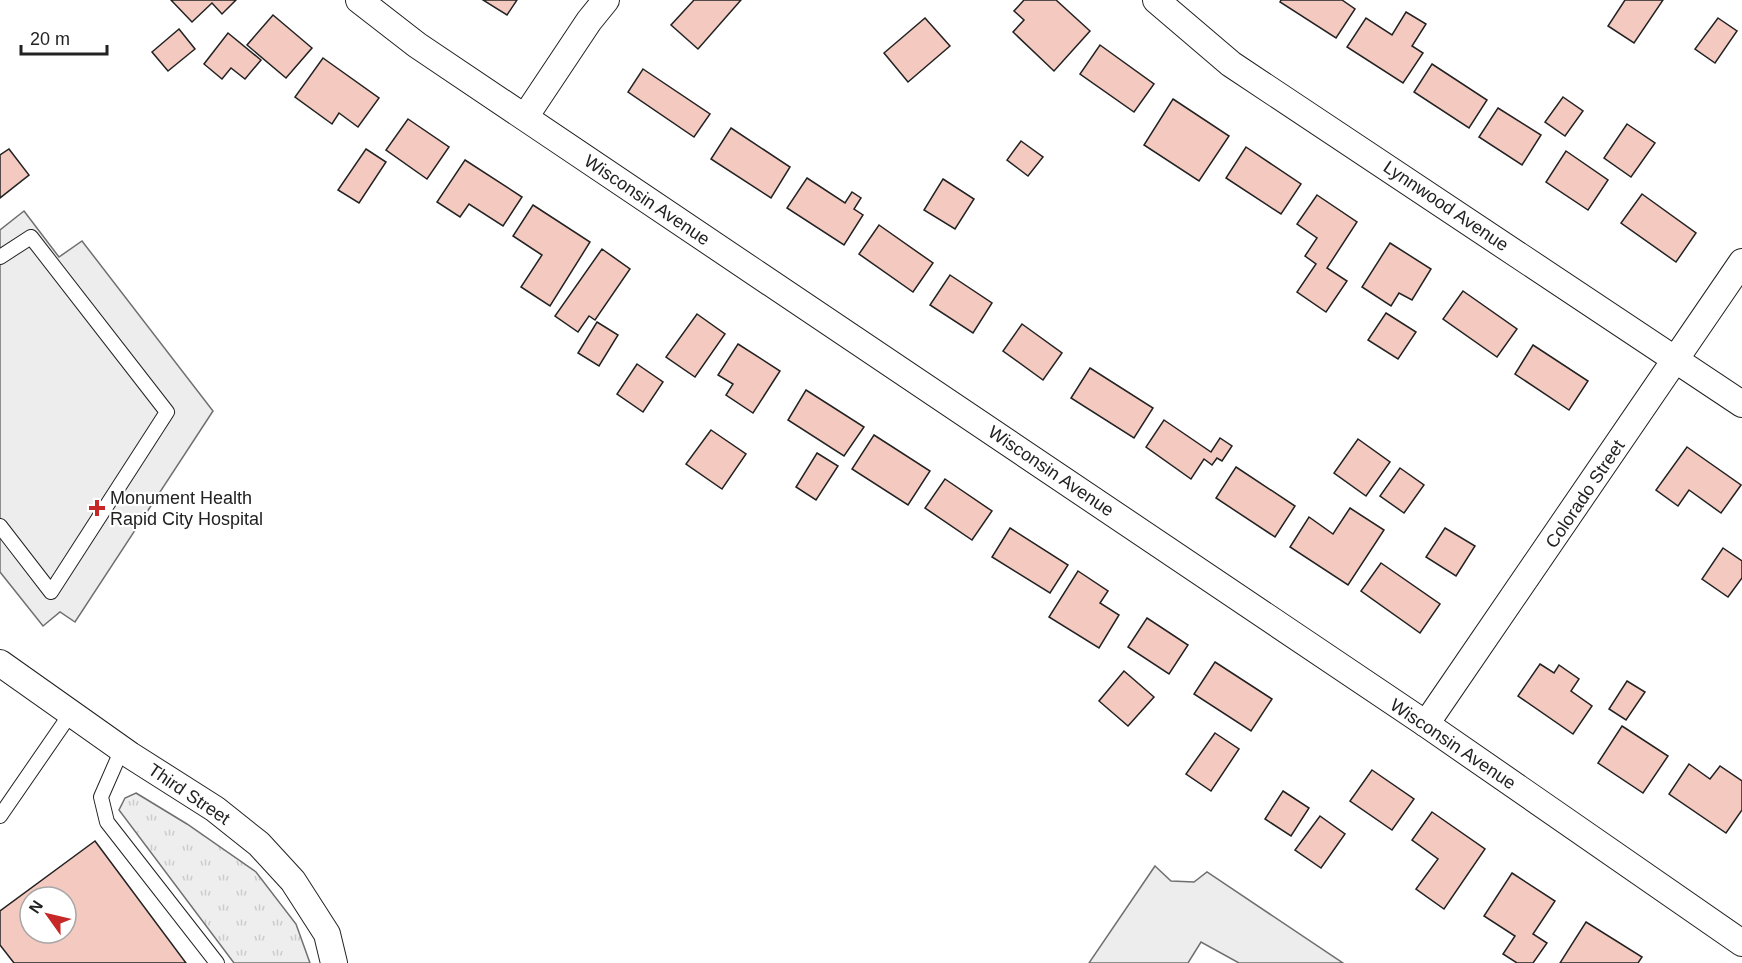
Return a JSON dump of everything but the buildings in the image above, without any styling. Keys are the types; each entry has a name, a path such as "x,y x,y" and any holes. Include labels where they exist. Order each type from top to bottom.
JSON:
{"street":[{"name":"Wisconsin Avenue","path":"359,0 417,45 1426,724 1742,943"},
{"path":"525,117 589,21 606,0"},
{"name":"Lynnwood Avenue","path":"1156,0 1231,64 1742,404"},
{"name":"Colorado Street","path":"1426,724 1742,262"},
{"name":"Third Street","path":"0,663 214,809 259,844 293,881 322,925 327,934 334,963"}],"lane":[{"path":"0,257 31,237 167,412 51,592 0,526"},
{"path":"0,816 71,713"},
{"path":"123,749 101,797 106,822 217,963"}],"green space":[{"path":"136,793 187,824 256,872 296,924 310,963 234,963 119,810 125,798"}],"shaded area":[{"path":"24,211 59,257 82,241 213,411 75,622 60,612 43,626 0,572 0,230"},
{"path":"1155,866 1171,881 1194,882 1207,872 1343,963 1239,963 1201,942 1188,963 1089,963"}],"place":[{"name":"Monument Health Rapid City Hospital","path":"97,508"}]}
